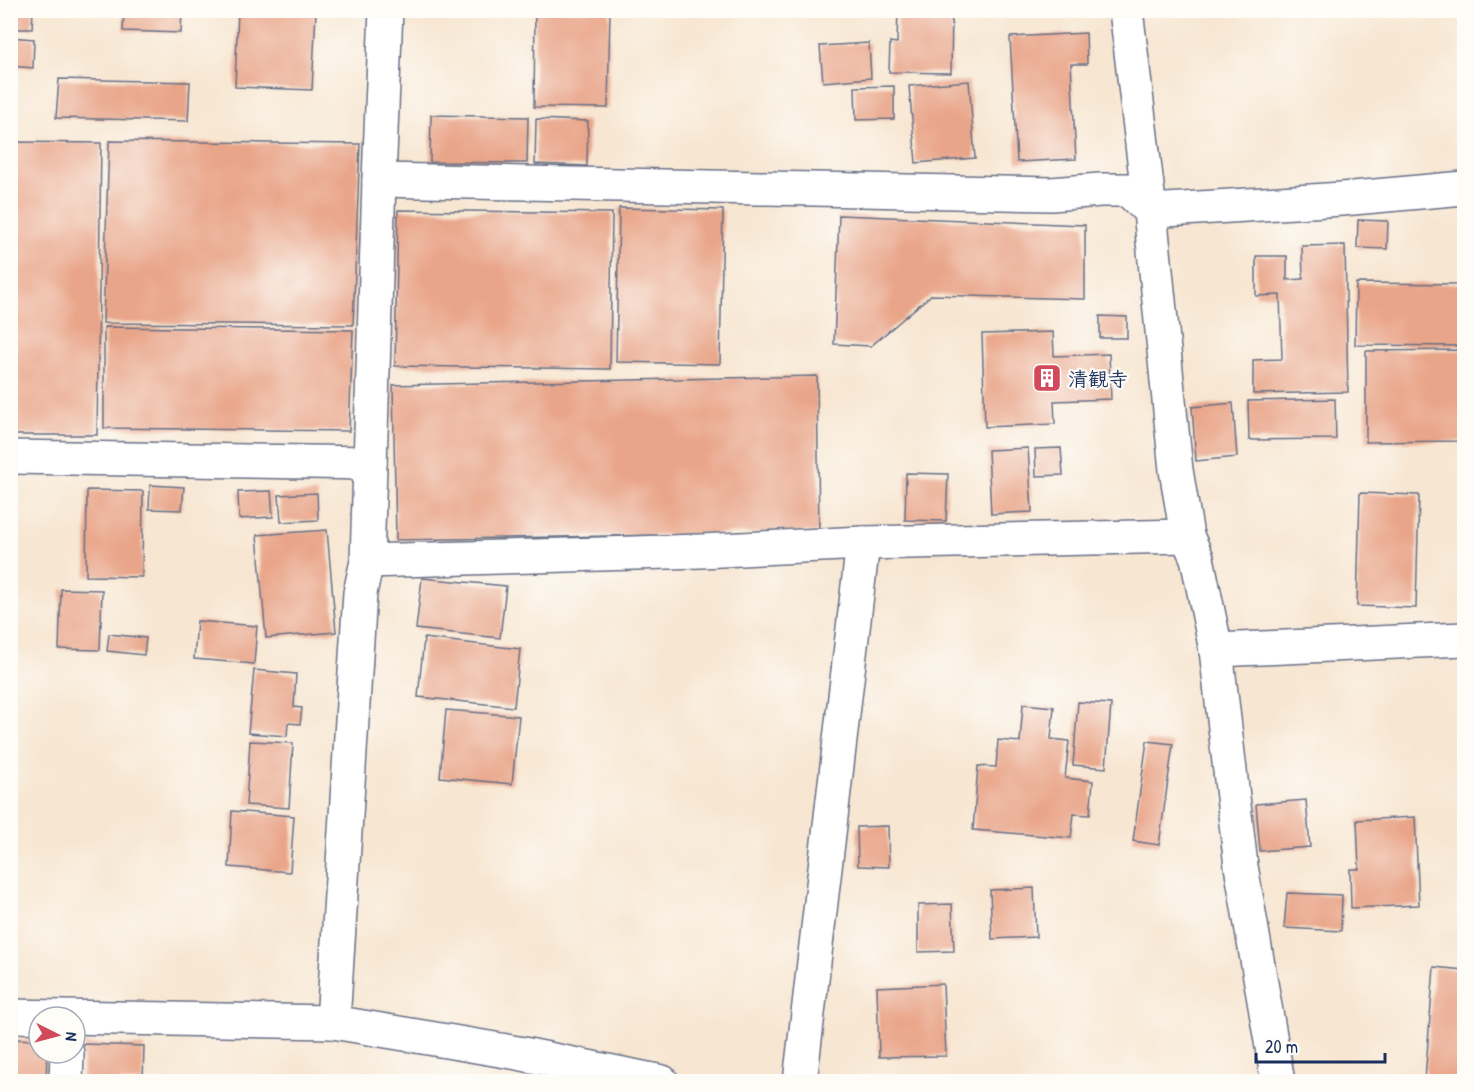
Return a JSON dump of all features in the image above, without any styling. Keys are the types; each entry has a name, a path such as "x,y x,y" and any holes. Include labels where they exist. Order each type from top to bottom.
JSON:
{"street":[{"path":"333,1022 360,593 367,561 378,180 386,10"},
{"path":"1126,10 1150,211 1176,470 1187,536 1197,558 1216,650 1240,866 1278,1082"},
{"path":"378,180 1039,194 1128,190 1150,211 1341,199 1464,188"},
{"path":"10,457 370,463"},
{"path":"367,561 863,543 1187,536"},
{"path":"800,1082 863,543"},
{"path":"1216,650 1464,639"},
{"path":"10,1016 27,1016"},
{"path":"87,1017 333,1022 518,1053 662,1082"},
{"path":"66,1082 67,1065"}],"building":[{"path":"10,10 33,10 32,29 10,29"},
{"path":"124,10 182,10 181,33 123,31"},
{"path":"238,10 316,12 312,90 235,87"},
{"path":"535,10 610,10 608,108 534,107"},
{"path":"898,10 952,10 951,73 889,72 890,42 897,43"},
{"path":"1086,33 1087,64 1071,64 1076,159 1017,162 1010,37"},
{"path":"10,37 34,39 33,68 10,66"},
{"path":"869,43 871,78 823,82 820,46"},
{"path":"59,79 190,82 188,121 56,118"},
{"path":"969,81 975,158 916,163 909,86"},
{"path":"894,86 894,119 856,120 855,87"},
{"path":"431,115 528,117 527,163 430,162"},
{"path":"536,119 588,121 587,166 535,164"},
{"path":"109,141 360,144 353,325 103,323"},
{"path":"10,142 101,143 97,435 10,435"},
{"path":"619,208 723,210 720,364 616,362"},
{"path":"398,210 612,213 610,369 395,366"},
{"path":"839,215 1085,225 1085,299 931,295 871,346 834,344"},
{"path":"1358,220 1388,221 1387,249 1357,248"},
{"path":"1345,245 1348,392 1253,394 1253,360 1282,359 1280,295 1256,296 1256,256 1287,256 1287,280 1303,279 1302,246"},
{"path":"1356,283 1464,284 1464,346 1355,345"},
{"path":"1100,316 1127,317 1127,338 1100,338"},
{"path":"104,327 353,330 349,431 104,428"},
{"name":"清観寺","path":"1053,332 1054,356 1109,354 1111,399 1054,401 1055,424 985,427 982,334"},
{"path":"1464,350 1464,441 1366,442 1366,351"},
{"path":"817,376 819,532 396,540 393,385"},
{"path":"1335,399 1336,439 1249,440 1248,401"},
{"path":"1233,403 1237,457 1196,461 1192,407"},
{"path":"1028,448 1032,512 991,514 988,450"},
{"path":"1061,448 1063,475 1036,476 1035,449"},
{"path":"906,473 948,474 946,521 905,520"},
{"path":"150,485 184,487 182,510 149,509"},
{"path":"87,490 143,491 142,577 86,576"},
{"path":"271,491 273,517 239,519 238,492"},
{"path":"317,493 318,520 281,522 279,495"},
{"path":"1360,493 1419,495 1416,608 1357,606"},
{"path":"327,530 336,632 266,638 257,535"},
{"path":"422,578 506,586 500,638 416,629"},
{"path":"61,589 102,590 100,650 59,649"},
{"path":"197,621 257,626 254,664 194,659"},
{"path":"109,634 146,638 144,655 107,651"},
{"path":"424,638 520,649 514,707 418,697"},
{"path":"254,670 296,674 294,707 302,708 300,724 288,723 287,736 248,733"},
{"path":"1078,702 1111,704 1106,768 1073,765"},
{"path":"1023,704 1054,707 1051,739 1069,741 1065,778 1093,781 1090,815 1074,814 1071,838 973,830 978,766 996,767 998,740 1020,742"},
{"path":"446,710 519,716 512,784 440,777"},
{"path":"250,741 293,743 289,808 246,805"},
{"path":"1147,741 1173,744 1159,845 1133,841"},
{"path":"1306,800 1310,847 1260,851 1256,804"},
{"path":"232,811 294,816 290,872 229,867"},
{"path":"1415,817 1419,905 1351,908 1350,869 1359,869 1357,820"},
{"path":"888,826 889,867 858,866 857,827"},
{"path":"1034,888 1036,937 992,939 990,890"},
{"path":"1287,893 1342,895 1341,931 1284,928"},
{"path":"952,904 954,951 918,952 918,905"},
{"path":"1434,967 1464,970 1464,1082 1425,1079"},
{"path":"943,984 946,1056 879,1057 877,987"},
{"path":"10,1039 27,1040 27,1065 47,1065 46,1082 10,1082"},
{"path":"87,1044 144,1046 143,1082 82,1082 82,1065 87,1065"}],"place":[{"name":"清観寺","path":"1047,378"}]}
